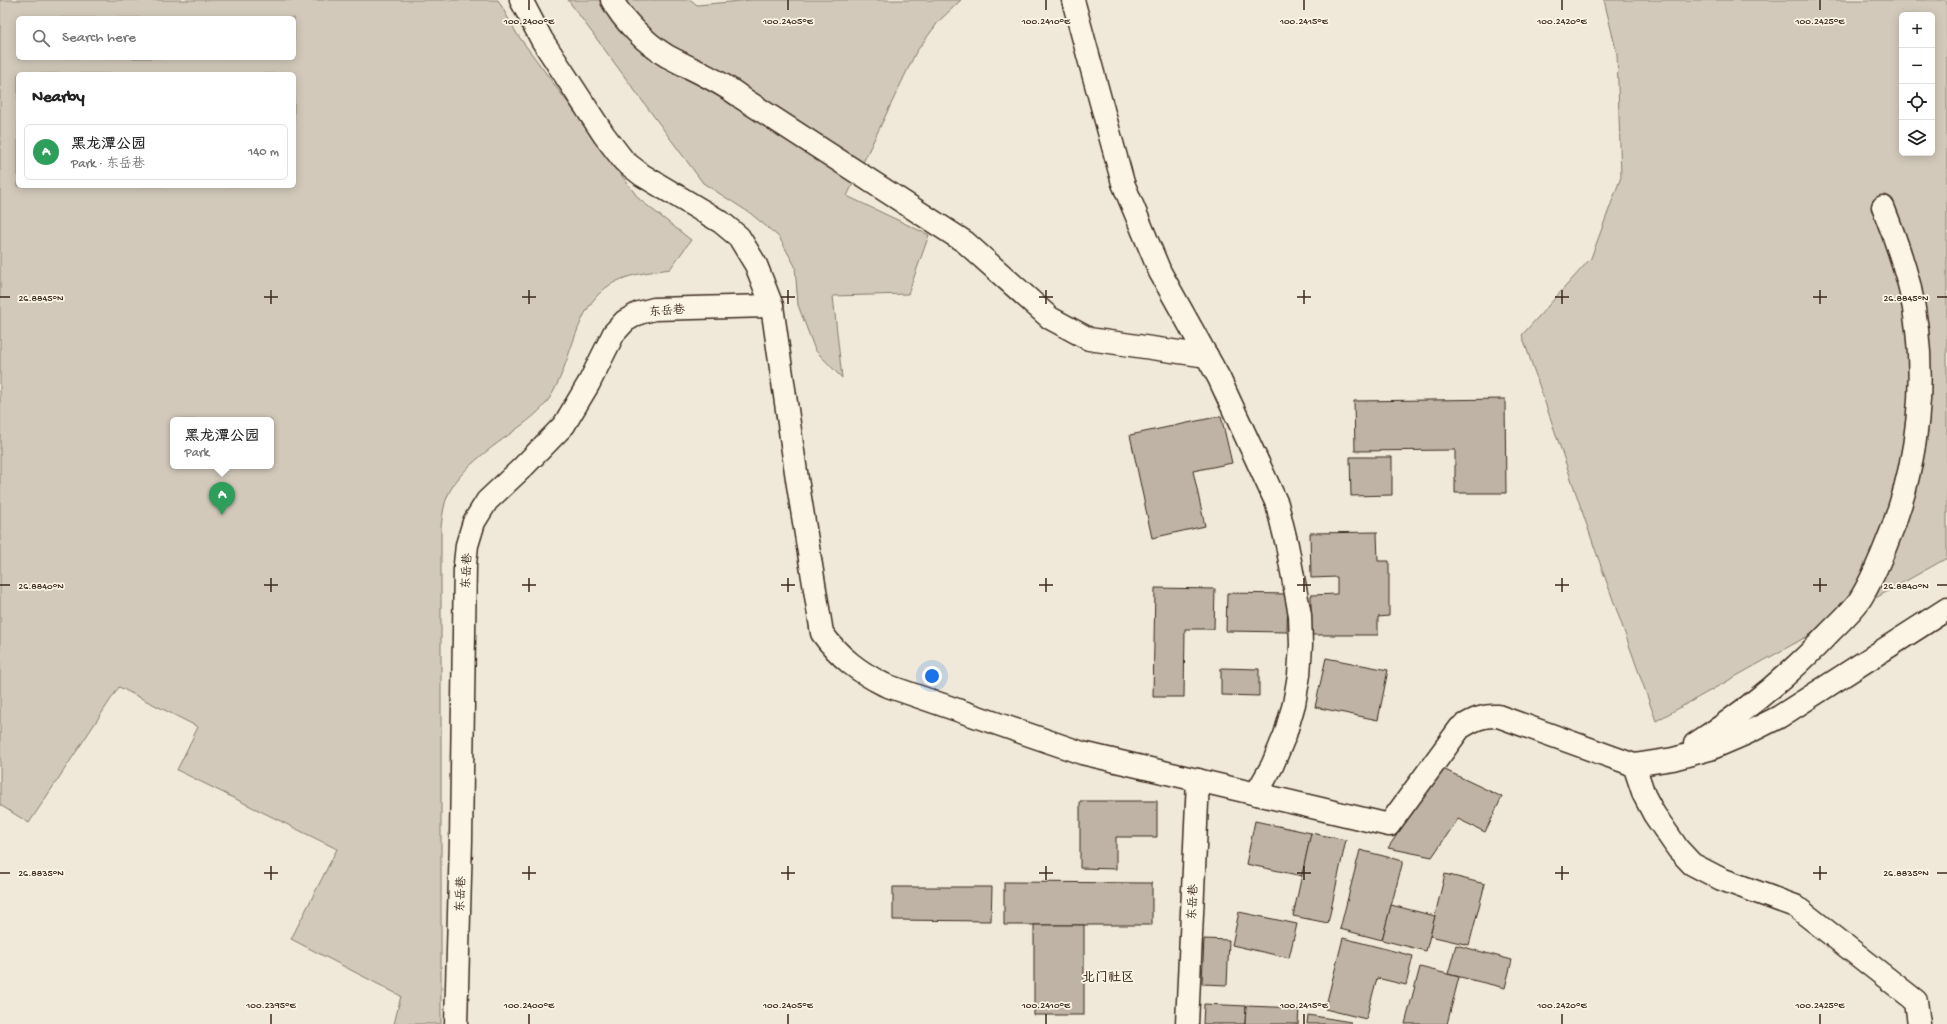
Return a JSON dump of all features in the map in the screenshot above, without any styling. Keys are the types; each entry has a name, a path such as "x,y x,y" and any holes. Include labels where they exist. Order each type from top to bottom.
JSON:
{"street":[{"path":"521,0 542,40 604,135 624,161 642,175 722,222 738,237 756,265 772,306 797,479 822,633 846,662 864,675 885,685 1082,753 1389,825 1460,728 1476,718 1498,716 1634,765 1672,759 1710,748 1745,734 1779,717 1947,609"},
{"path":"612,0 617,10 632,27 666,55 724,84 742,98 965,242 1050,318 1089,339 1207,356"},
{"path":"1073,0 1123,182 1160,272 1219,378 1277,504 1287,545 1300,615 1300,667 1294,704 1285,735 1272,766 1256,794"},
{"path":"1672,759 1725,724 1775,686 1818,645 1858,602 1878,565 1894,527 1906,488 1914,448 1919,407 1919,366 1916,325 1909,285 1898,245 1883,207"},
{"name":"东岳巷","path":"456,1024 461,840 465,564 474,522 487,501 564,425 589,384 614,333 625,321 639,313 654,309 772,306"},
{"path":"1634,765 1644,795 1654,814 1678,849 1692,864 1721,879 1795,906 1916,1001 1918,1024"},
{"name":"东岳巷","path":"1186,1024 1198,780"}],"shaded area":[{"path":"0,0 498,0 517,34 639,199 691,240 670,269 634,275 609,285 602,291 593,301 578,328 562,372 549,399 531,418 465,470 450,491 445,503 441,527 441,1024 394,1024 401,996 291,939 337,849 177,770 198,727 119,687 29,823 0,805"},
{"path":"568,0 691,0 697,5 751,0 961,0 939,21 916,52 847,196 929,235 908,294 833,296 842,378 815,350 798,305 795,266 779,237 750,213 703,183"},
{"path":"1604,0 1947,0 1947,558 1656,721 1595,549 1522,335 1591,258 1621,177 1617,54"}],"building":[{"path":"1505,399 1506,493 1455,493 1455,450 1355,451 1354,401"},
{"path":"1221,416 1232,463 1193,471 1205,526 1152,538 1130,435"},
{"path":"1350,457 1392,457 1392,495 1351,496"},
{"path":"1377,532 1378,561 1389,561 1389,616 1378,617 1378,635 1311,635 1311,595 1337,594 1337,577 1311,578 1310,533"},
{"path":"1155,588 1215,589 1214,629 1185,629 1184,697 1153,697"},
{"path":"1227,593 1288,594 1287,632 1226,631"},
{"path":"1326,658 1388,670 1378,720 1315,707"},
{"path":"1221,668 1259,669 1259,696 1221,695"},
{"path":"1441,768 1502,797 1485,832 1458,819 1432,857 1388,848"},
{"path":"1080,801 1157,801 1157,837 1116,837 1116,869 1080,868"},
{"path":"1255,821 1311,833 1302,876 1246,864"},
{"path":"1311,833 1346,840 1328,923 1293,916"},
{"path":"1360,850 1403,861 1382,940 1340,929"},
{"path":"1445,874 1485,884 1469,945 1430,936"},
{"path":"1004,882 1152,883 1152,925 1004,925"},
{"path":"893,887 992,887 991,921 893,920"},
{"path":"1391,905 1435,916 1426,951 1382,940"},
{"path":"1239,912 1297,924 1289,958 1232,945"},
{"path":"1034,925 1084,925 1084,1015 1034,1015"},
{"path":"1343,938 1413,956 1406,985 1377,978 1366,1019 1325,1009"},
{"path":"1204,939 1229,940 1227,985 1202,984"},
{"path":"1456,945 1512,960 1505,988 1448,974"},
{"path":"1420,967 1459,977 1447,1024 1405,1024"},
{"path":"1204,1004 1246,1006 1245,1024 1203,1024"},
{"path":"1246,1006 1299,1008 1298,1024 1245,1024"},
{"path":"1308,1015 1351,1022 1351,1024 1307,1024"}],"place":[{"name":"黑龙潭公园","path":"222,515"}],"district":[{"name":"北门社区","path":"1108,976"}]}
